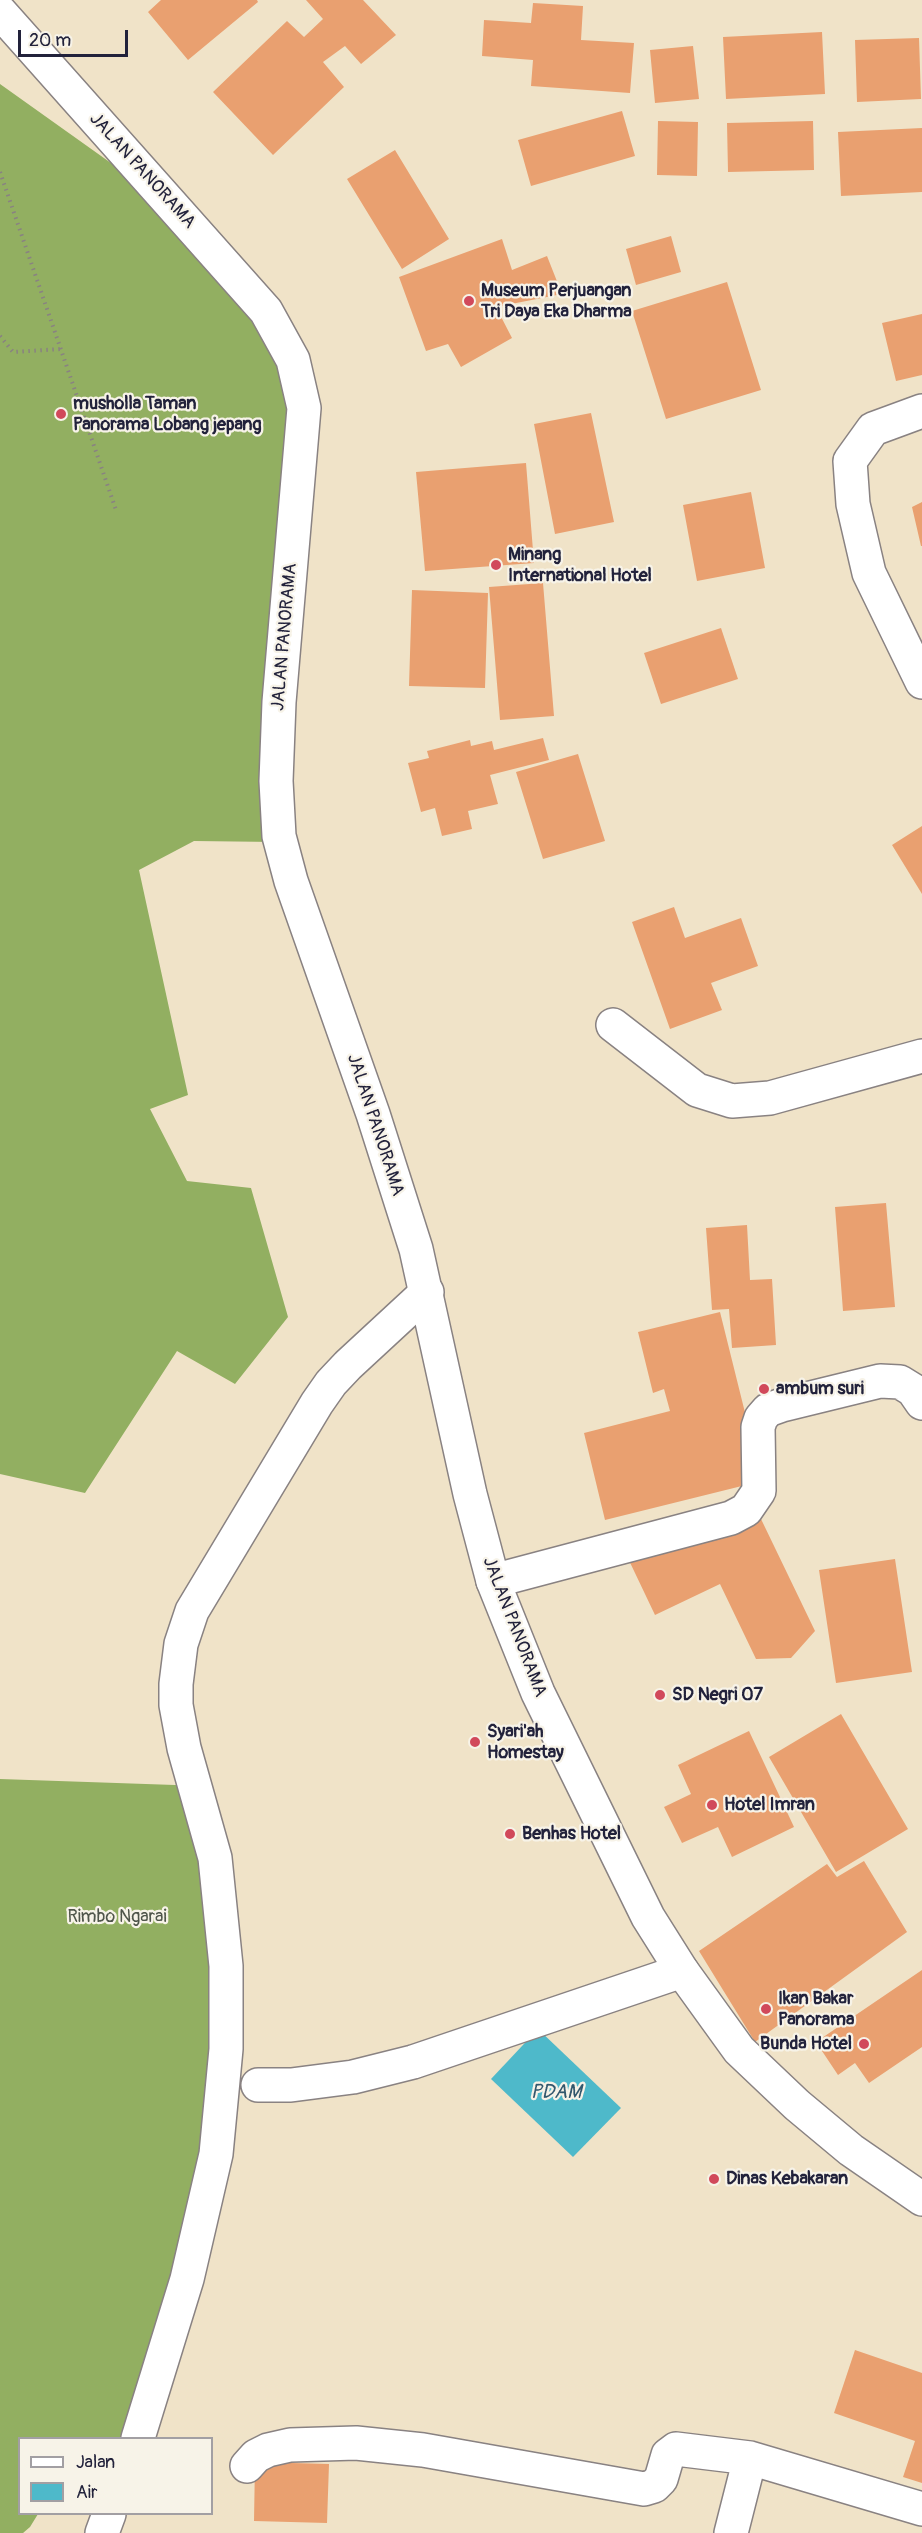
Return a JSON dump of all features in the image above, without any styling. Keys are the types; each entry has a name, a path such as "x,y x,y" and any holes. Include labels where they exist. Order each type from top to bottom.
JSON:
{"street":[{"name":"JALAN PANORAMA","path":"0,12 266,311 293,360 304,408 279,702 276,782 279,836 291,881 373,1114 416,1249 470,1494 493,1581 538,1693 648,1917 682,1971 739,2050 797,2105 851,2150 922,2199"},
{"path":"922,411 873,429 850,461 853,504 869,573 922,682"},
{"path":"613,1025 697,1090 732,1101 770,1098 922,1056"},
{"path":"139,2437 187,2278 216,2154 226,2049 226,1966 215,1858 184,1748 176,1705 181,1644 192,1611 331,1383 427,1292"},
{"path":"493,1581 731,1518 746,1510 759,1491 759,1427 761,1418 768,1410 880,1381 900,1382 913,1390 922,1402"},
{"path":"258,2085 291,2085 352,2077 413,2062 682,1971"},
{"path":"247,2466 256,2456 268,2450 290,2445 356,2443 423,2450 644,2489 654,2486 661,2479 668,2455 676,2449 750,2457 922,2509"},
{"path":"731,2533 750,2457"},
{"path":"102,2533 109,2515"}],"path":[{"path":"0,172 116,510"},
{"path":"0,336 13,352 61,349"}],"green space":[{"path":"0,84 205,230 291,347 276,842 194,841 139,870 188,1095 150,1109 187,1181 251,1188 288,1317 235,1384 177,1351 85,1493 0,1474"},
{"name":"Rimbo Ngarai","path":"0,1779 204,1786 227,2045 135,2437 18,2437 18,2515 37,2515 23,2533 0,2533"}],"water":[{"name":"PDAM","path":"538,2029 621,2108 573,2157 491,2079"}],"building":[{"path":"161,0 257,0 258,2 188,60 148,12"},
{"path":"306,0 363,0 396,35 361,64 345,46 323,62 344,87 273,155 213,92 287,21 304,37 323,19"},
{"path":"533,3 583,6 581,40 634,43 630,93 531,86 533,60 482,56 484,20 531,23"},
{"path":"822,32 825,94 726,99 723,37"},
{"path":"919,38 921,99 857,102 855,40"},
{"path":"693,46 699,99 655,103 650,50"},
{"path":"622,111 635,156 531,186 518,140"},
{"path":"658,121 698,122 697,176 657,175"},
{"path":"813,121 814,170 728,172 727,123"},
{"path":"922,128 922,192 841,196 838,132"},
{"path":"395,150 449,239 402,269 347,179"},
{"path":"671,236 681,272 636,285 626,249"},
{"name":"Museum Perjuangan Tri Daya Eka Dharma","path":"502,239 512,270 547,256 562,294 496,307 512,338 461,367 448,344 426,351 399,277"},
{"path":"727,282 761,390 666,419 632,311"},
{"path":"922,314 922,375 896,381 882,323"},
{"path":"591,413 614,522 555,534 534,424"},
{"path":"526,463 534,563 425,571 416,472"},
{"path":"751,492 765,568 697,581 683,505"},
{"path":"922,502 922,546 921,546 912,507"},
{"path":"543,583 554,716 500,720 489,587"},
{"path":"412,590 488,593 485,688 409,686"},
{"path":"721,628 738,679 661,704 644,653"},
{"path":"543,738 549,760 490,775 498,804 468,811 472,829 442,836 435,808 421,812 408,763 429,758 427,751 470,740 471,746 492,741 494,750"},
{"path":"578,754 605,841 543,859 516,772"},
{"path":"922,826 922,894 892,845"},
{"path":"674,907 685,938 741,918 758,966 711,983 722,1010 670,1029 632,922"},
{"path":"886,1203 895,1307 843,1311 835,1207"},
{"path":"747,1225 750,1280 772,1279 776,1345 732,1348 729,1309 712,1310 706,1228"},
{"path":"720,1312 762,1481 605,1520 584,1433 670,1411 664,1389 653,1393 638,1332"},
{"path":"748,1492 815,1631 791,1658 756,1659 720,1584 655,1615 625,1552"},
{"path":"895,1559 912,1672 836,1683 819,1570"},
{"path":"841,1714 908,1829 836,1872 769,1757"},
{"path":"749,1731 794,1827 732,1857 718,1827 682,1843 664,1807 691,1794 678,1765"},
{"path":"864,1861 907,1932 755,2042 699,1951 827,1864 837,1877"},
{"path":"922,1970 922,2047 869,2083 855,2063 838,2075 816,2042"},
{"path":"855,2350 922,2373 922,2483 903,2477 915,2441 834,2413"},
{"path":"255,2462 329,2464 327,2523 254,2521"}],"place":[{"name":"Museum Perjuangan Tri Daya Eka Dharma","path":"469,301"},
{"name":"musholla Taman Panorama Lobang jepang","path":"61,414"},
{"name":"Minang International Hotel","path":"496,565"},
{"name":"ambum suri","path":"764,1389"},
{"name":"SD Negri 07","path":"660,1695"},
{"name":"Syari'ah Homestay","path":"475,1742"},
{"name":"Hotel Imran","path":"712,1805"},
{"name":"Benhas Hotel","path":"510,1834"},
{"name":"Ikan Bakar Panorama","path":"766,2009"},
{"name":"Bunda Hotel","path":"864,2044"},
{"name":"Dinas Kebakaran","path":"714,2179"}]}
